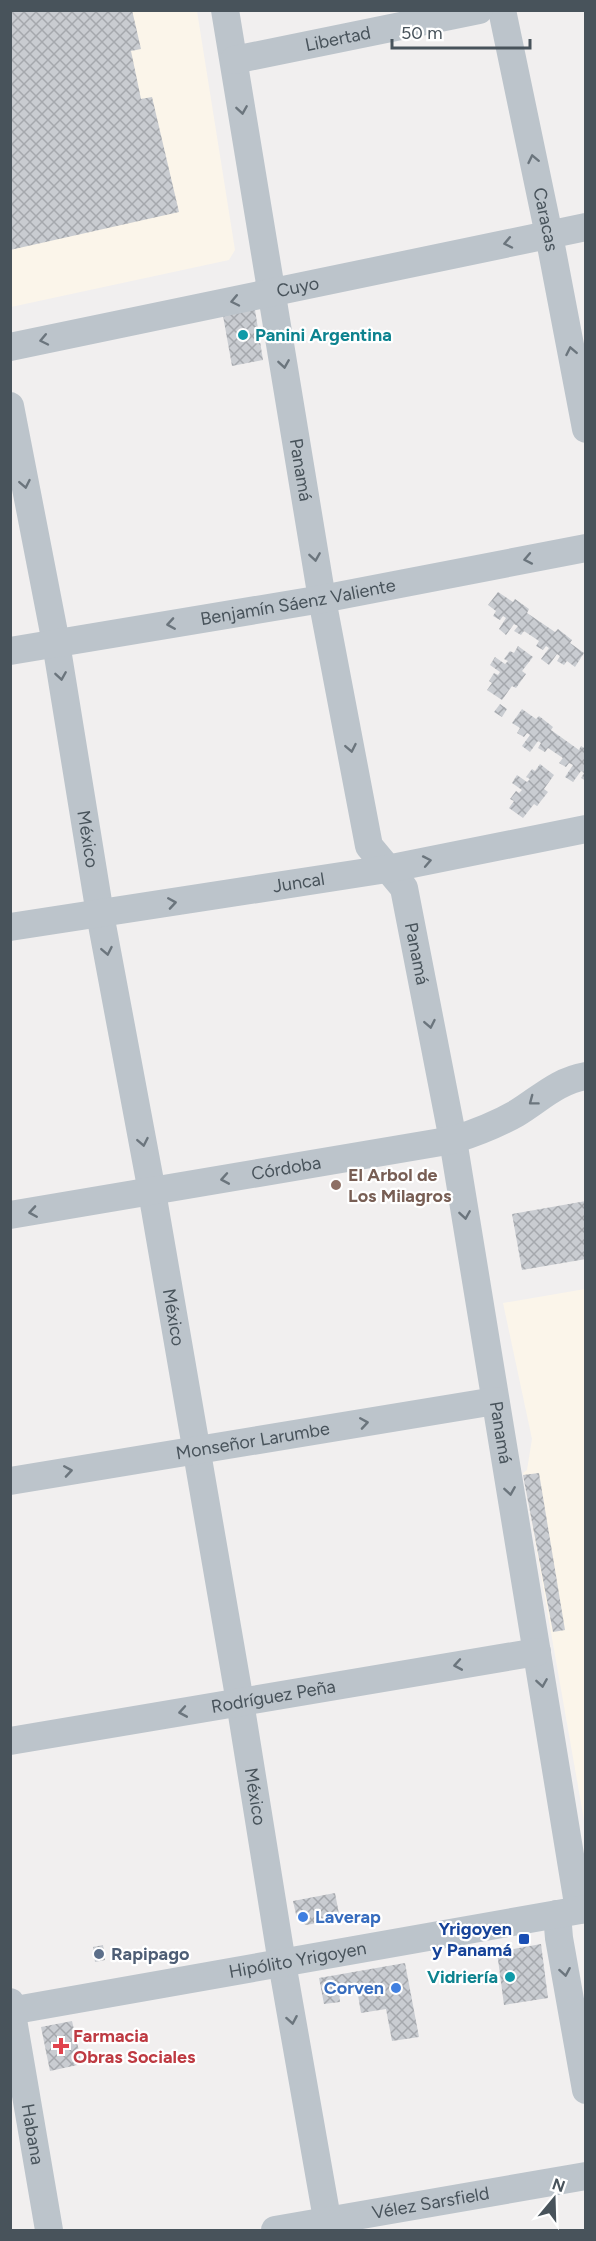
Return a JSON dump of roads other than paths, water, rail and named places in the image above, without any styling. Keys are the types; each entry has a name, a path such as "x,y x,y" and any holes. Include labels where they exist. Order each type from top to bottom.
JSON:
{"street":[{"name":"Panamá","path":"225,10 322,599 369,846 404,888 453,1140 537,1652 574,1911 559,1938 585,2090"},
{"name":"Libertad","path":"234,60 479,10"},
{"name":"Caracas","path":"502,10 549,235 585,429"},
{"name":"Cuyo","path":"10,347 585,227"},
{"name":"México","path":"10,406 56,643 100,914 152,1192 240,1702 282,1963 329,2226"},
{"name":"Benjamín Sáenz Valiente","path":"10,651 322,599 585,548"},
{"name":"Juncal","path":"10,927 387,869 585,829"},
{"name":"Córdoba","path":"10,1215 453,1140 487,1129 519,1112 550,1089 585,1076"},
{"name":"Monseñor Larumbe","path":"10,1481 495,1401"},
{"name":"Rodríguez Peña","path":"10,1741 537,1652"},
{"name":"Hipólito Yrigoyen","path":"11,2008 574,1911"},
{"name":"Habana","path":"11,2008 49,2230"},
{"name":"Vélez Sarsfield","path":"275,2230 329,2226 585,2176"}],"place":[{"name":"Panini Argentina","path":"243,335"},
{"name":"El Arbol de Los Milagros","path":"336,1185"},
{"name":"Laverap","path":"303,1917"},
{"name":"Yrigoyen y Panamá","path":"524,1939"},
{"name":"Rapipago","path":"99,1954"},
{"name":"Vidriería","path":"510,1977"},
{"name":"Corven","path":"396,1988"},
{"name":"Farmacia Obras Sociales","path":"61,2046"}]}
